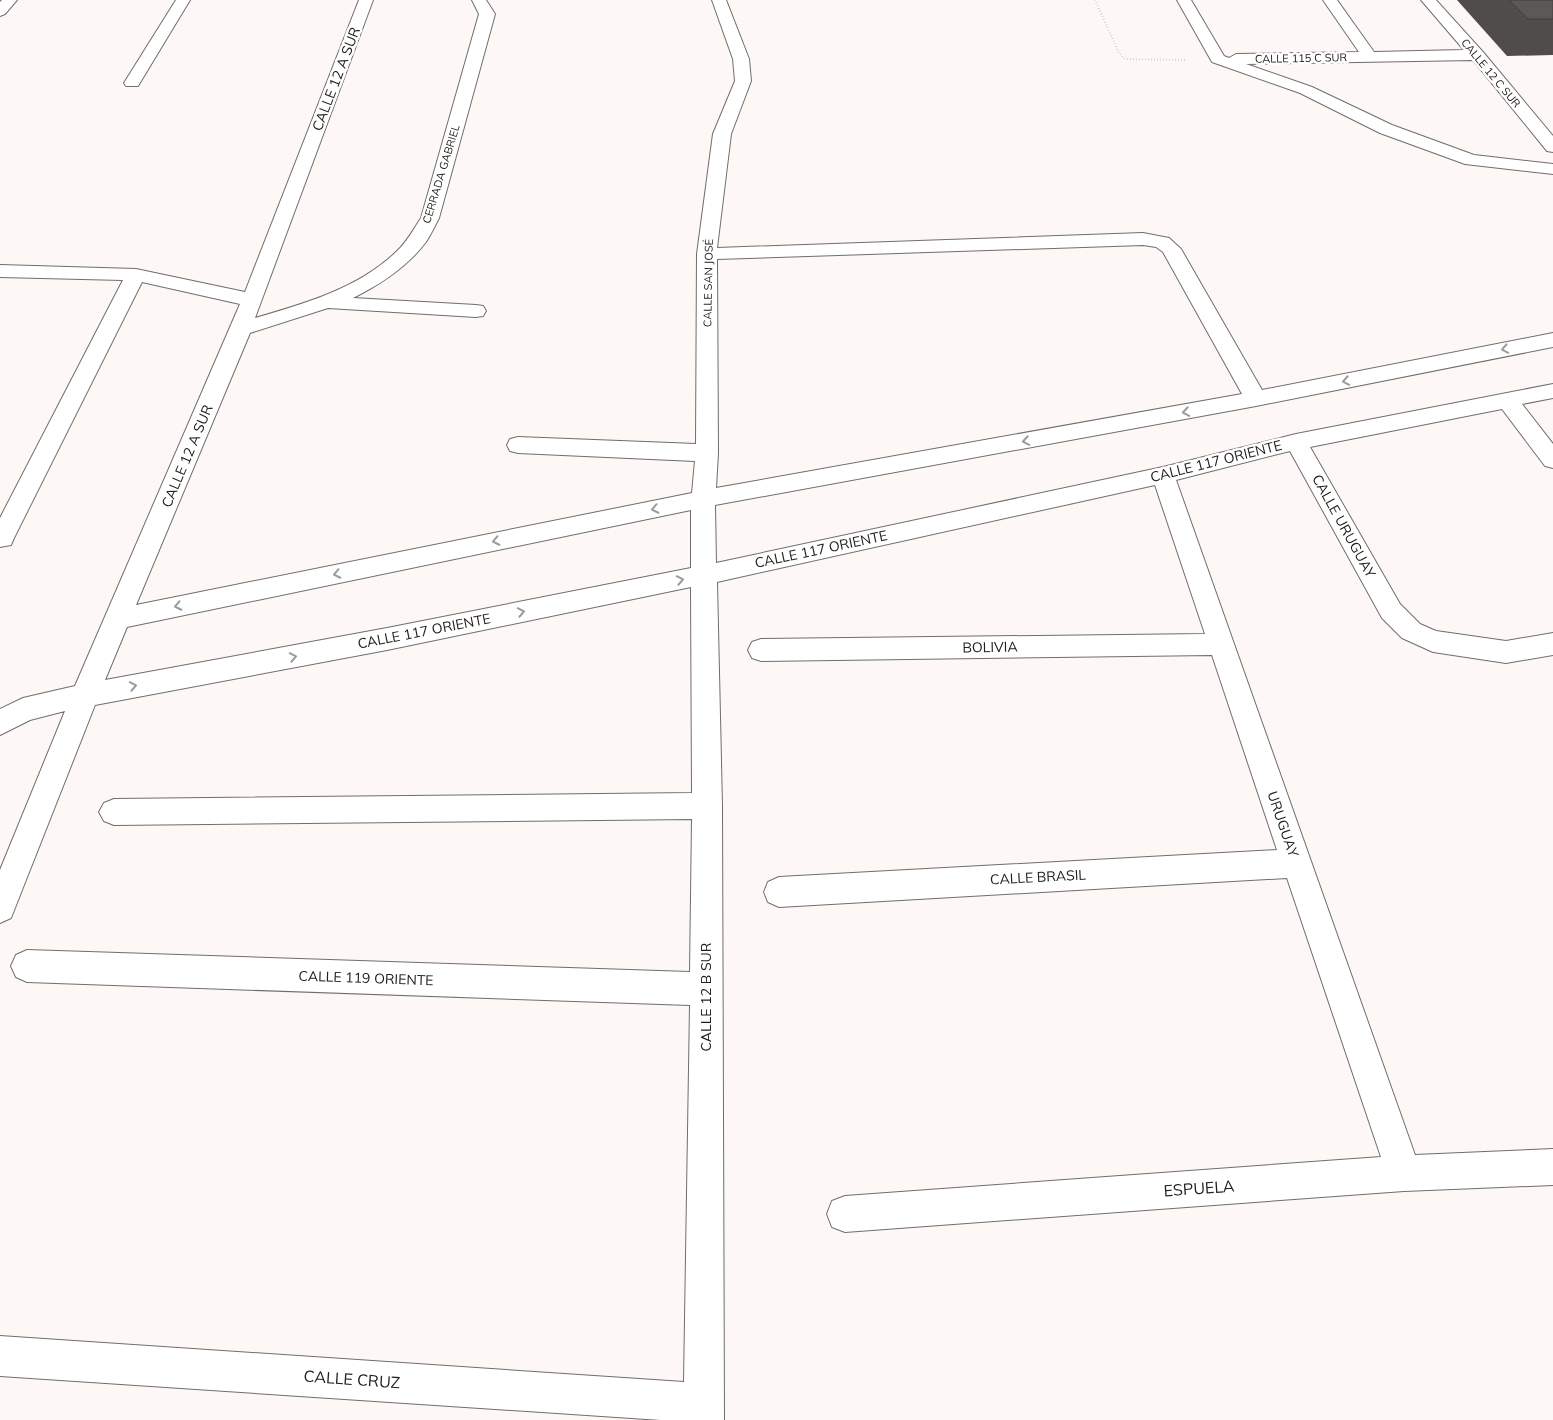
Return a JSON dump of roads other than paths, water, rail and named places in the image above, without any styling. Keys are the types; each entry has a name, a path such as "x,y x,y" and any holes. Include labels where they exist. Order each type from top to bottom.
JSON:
{"street":[{"path":"0,11 10,0"},
{"path":"132,83 184,0"},
{"name":"CALLE 12 A SUR","path":"0,908 85,695 241,329 366,0"},
{"name":"CERRADA GABRIEL","path":"241,329 327,302 369,282 398,260 418,239 430,218 487,14 480,0"},
{"name":"CALLE SAN JOSÉ","path":"705,574 703,499 707,453 707,254 722,134 743,81 741,59 719,0"},
{"path":"1184,0 1218,59 1306,90 1386,129 1470,160 1553,169"},
{"path":"1330,0 1370,57"},
{"name":"CALLE 12 C SUR","path":"1428,0 1477,55 1553,147"},
{"name":"CALLE 115 C SUR","path":"1218,59 1477,55"},
{"path":"707,254 1143,239 1162,242 1171,249 1256,399"},
{"path":"0,271 136,275 252,300"},
{"path":"2,538 136,275"},
{"path":"327,302 476,310"},
{"path":"118,619 703,499 1256,399 1553,340"},
{"name":"CALLE 117 ORIENTE","path":"0,723 23,710 85,695 386,639 705,574 1162,475 1296,442 1553,391"},
{"path":"1508,400 1553,460"},
{"name":"CALLE URUGUAY","path":"1296,442 1391,611 1411,631 1433,641 1506,652 1553,644"},
{"path":"518,445 707,453"},
{"name":"URUGUAY","path":"1162,475 1404,1173"},
{"name":"CALLE 12 B SUR","path":"704,1412 707,1194 705,574"},
{"name":"BOLIVIA","path":"760,650 1220,644"},
{"path":"114,812 707,806"},
{"name":"CALLE BRASIL","path":"779,892 1296,863"},
{"name":"CALLE 119 ORIENTE","path":"27,966 706,989"},
{"name":"ESPUELA","path":"845,1214 1404,1173 1553,1167"},
{"name":"CALLE CRUZ","path":"0,1356 704,1412"}]}
